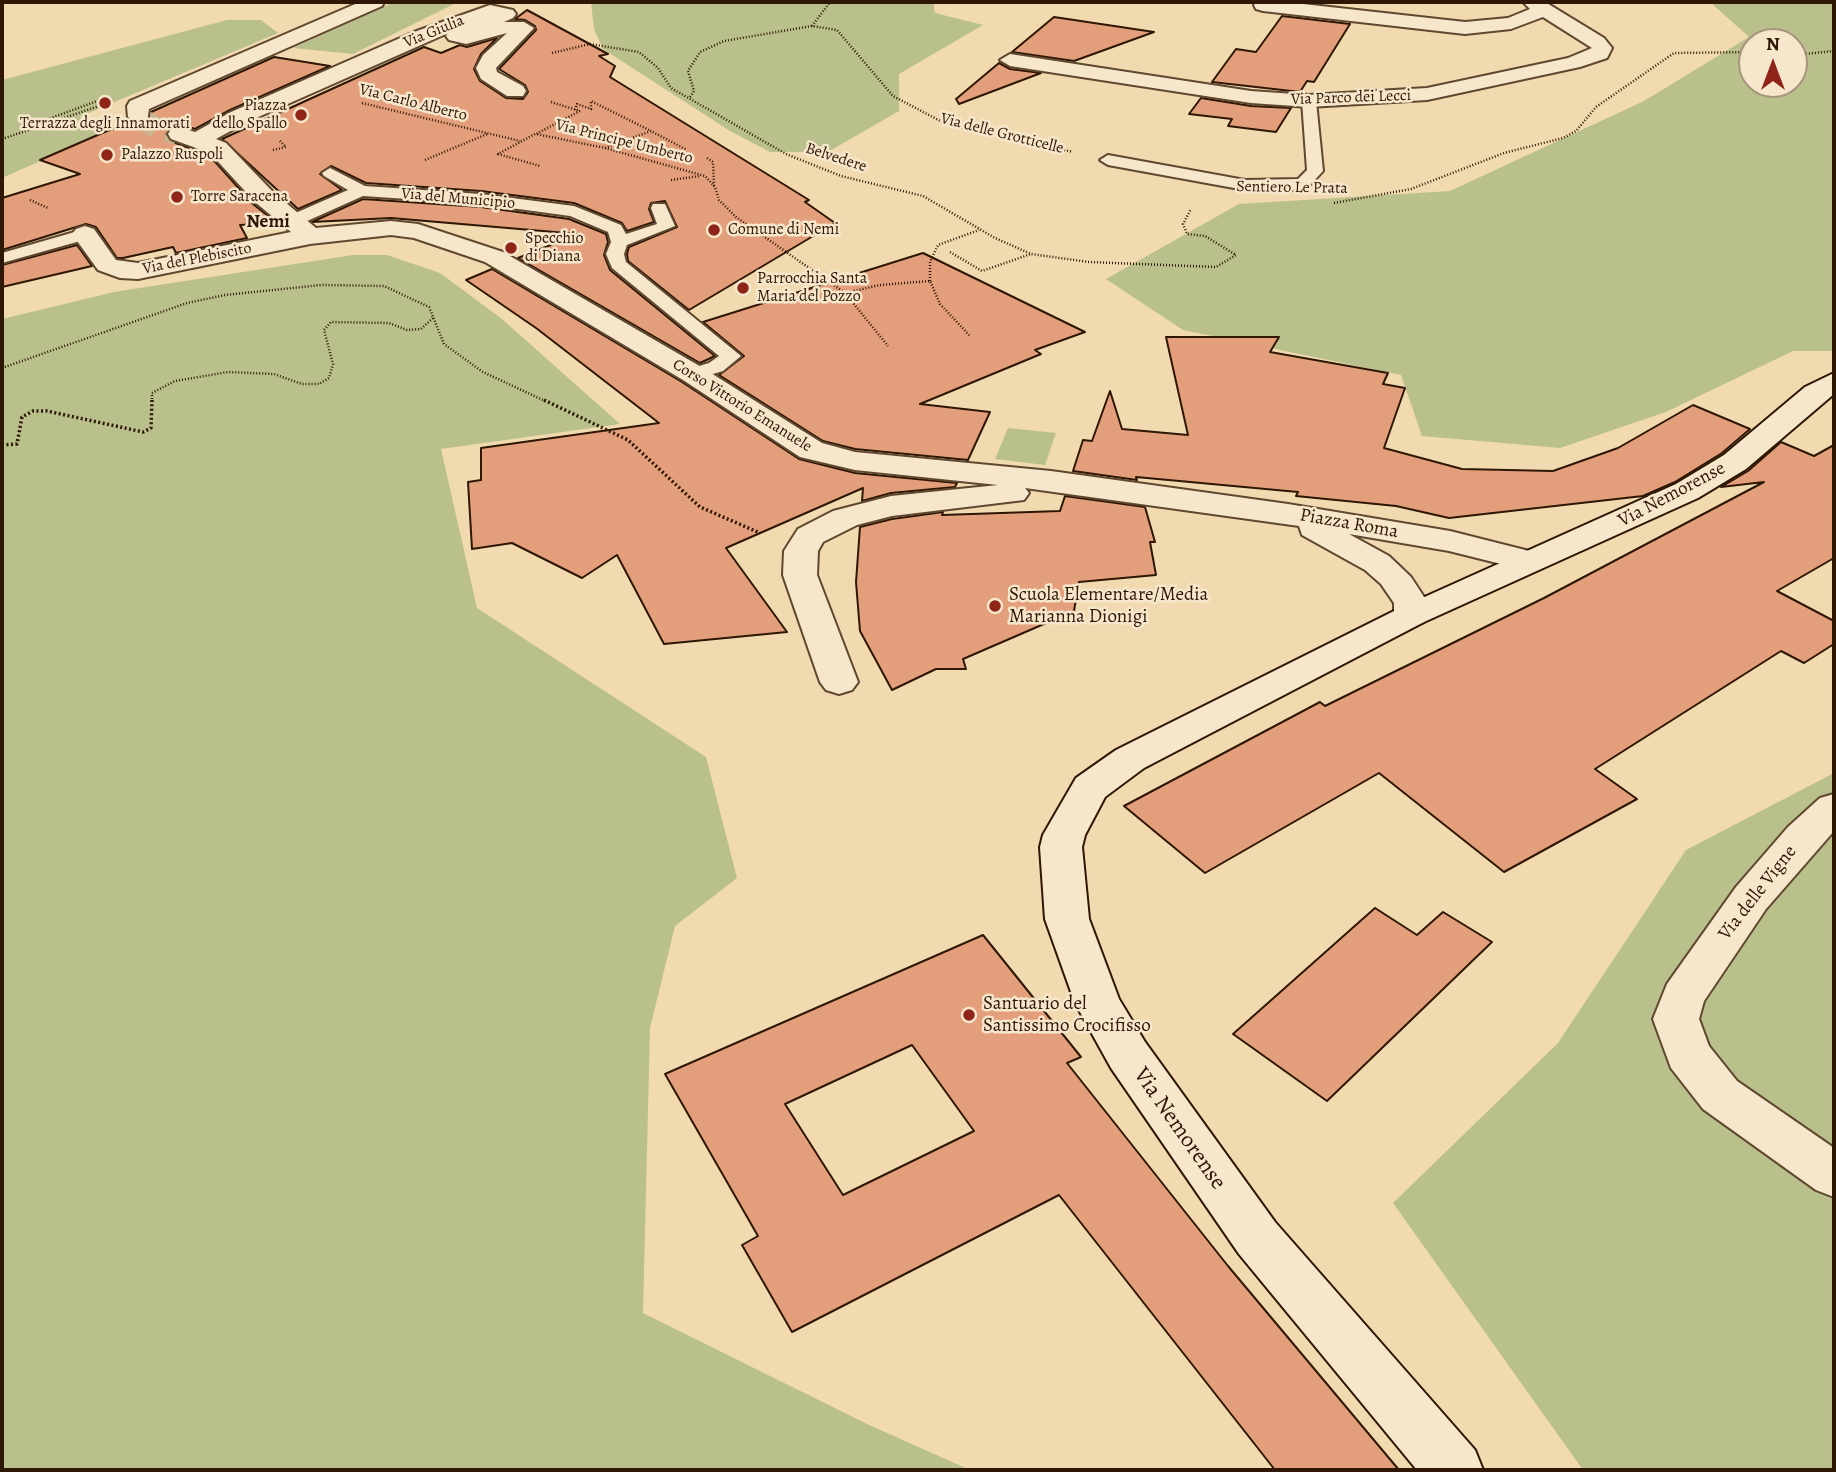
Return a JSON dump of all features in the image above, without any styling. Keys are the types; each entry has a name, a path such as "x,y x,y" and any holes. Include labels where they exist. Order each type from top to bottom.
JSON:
{"street":[{"path":"138,115 138,106 375,2"},
{"path":"1264,5 1403,24 1465,28 1511,23 1537,6"},
{"name":"Via Parco dei Lecci","path":"1010,60 1251,97 1309,101 1427,94 1573,63 1600,54 1602,48 1597,42 1537,6"},
{"name":"Via Giulia","path":"200,139 239,117 421,36 490,11 506,15 456,36 466,38 511,26 524,28 490,59 486,68 488,75 515,92"},
{"path":"177,134 200,139 218,148 300,229"},
{"name":"Corso Vittorio Emanuele","path":"300,229 391,228 453,240 494,257 693,374 811,450 855,461 1051,481 1288,514"},
{"name":"Via del Plebiscito","path":"85,234 107,265 120,270 138,271 300,229"},
{"name":"Via Nemorense","path":"1529,561 1647,512 1722,471 1815,393 1834,382"},
{"path":"839,682 800,575 801,551 810,536 845,518 891,506 1029,491 1051,481"},
{"name":"Piazza Roma","path":"1288,514 1427,537 1529,561"},
{"name":"Piazza Roma","path":"1288,514 1377,563 1406,593 1412,615"},
{"name":"Piazza Roma","path":"1377,563 1427,537"},
{"path":"1412,615 1529,561"},
{"name":"Via Nemorense","path":"1412,615 1129,759 1090,788 1069,822 1061,847 1067,919 1098,1003 1164,1110 1257,1238 1454,1470"},
{"name":"Via delle Vigne","path":"1834,808 1776,866 1690,985 1683,996 1676,1019 1688,1055 1701,1074 1734,1107 1834,1175"}],"lane":[{"path":"1108,160 1245,185 1293,185 1304,182 1315,171 1309,101"},
{"path":"330,173 361,191"},
{"name":"Via del Municipio","path":"300,229 361,191 481,199 574,211 618,244"},
{"path":"659,208 667,226 618,244 618,264 731,356 716,367 693,374"},
{"name":"Via del Plebiscito","path":"7,254 85,234"}],"path":[{"path":"812,26 830,2"},
{"name":"Via delle Grotticelle","path":"690,97 694,91 688,71 700,52 724,41 812,26 837,30 893,96 946,124 1108,160"},
{"name":"Belvedere","path":"590,44 639,52 658,68 671,88 808,165 923,196 980,229 1031,254"},
{"name":"Sentiero Le Prata","path":"1327,204 1352,202 1411,190 1504,153 1563,138 1576,131 1597,107 1674,53 1738,51"},
{"path":"1808,54 1834,51"},
{"path":"37,129 32,125 102,99"},
{"name":"Via Principe Umberto","path":"536,134 580,111 548,101"},
{"path":"575,110 577,104 591,109 591,101 687,150"},
{"name":"Via Carlo Alberto","path":"357,102 520,141"},
{"path":"2,139 75,115"},
{"path":"605,148 651,131"},
{"path":"536,134 498,154 540,166"},
{"name":"Via Principe Umberto","path":"536,134 585,147 605,148 705,176 715,187"},
{"name":"Via Principe Umberto","path":"707,158 713,162 715,187"},
{"path":"715,187 719,200 736,217 845,293 888,346"},
{"path":"950,251 982,271 1031,254 1089,262 1216,267 1236,256 1205,236 1187,234 1183,224 1191,209 1201,206"},
{"path":"970,336 940,304 930,281 930,262 939,245 980,229"},
{"path":"845,293 880,285 930,281"},
{"path":"2,368 187,303 225,295 321,285 384,286 429,307 444,344 483,372 628,440 700,507 801,551"},
{"path":"2,445 17,444 22,417 33,411 47,411 113,424 128,431 143,432 151,428 152,393 175,381 228,372 274,374 302,384 319,384 328,378 333,363 324,330 331,322 349,320 389,324 407,330 421,329 433,318"}],"green space":[{"path":"394,2 458,2 353,54 293,48"},
{"path":"591,2 933,2 935,13 983,25 899,74 899,111 828,152 770,152 730,131 603,49 594,29"},
{"path":"1710,2 1834,2 1834,351 1793,351 1666,412 1560,448 1422,436 1401,375 1183,330 1106,279 1239,204 1450,191 1644,101 1738,44 1738,98 1808,98 1808,28 1739,28"},
{"path":"227,20 261,20 278,33 79,117 112,129 2,178 2,80"},
{"path":"353,255 387,255 440,273 502,319 620,424 441,449 477,608 706,757 737,878 675,926 650,1028 643,1313 867,1424 970,1470 2,1470 2,319 114,292"},
{"path":"1008,428 1056,433 1045,465 995,459"},
{"path":"1834,773 1834,1470 1583,1470 1393,1203 1558,1043 1686,850"}],"building":[{"path":"527,10 608,54 599,56 615,66 610,77 809,200 805,202 835,223 689,310 628,261 629,247 677,227 665,201 651,203 649,209 654,222 627,231 622,223 574,203 481,191 366,183 331,166 320,174 342,190 298,209 222,139 424,47 441,53 460,45 467,47 497,38 481,54 474,69 480,81 506,98 523,99 528,92 525,85 499,69 536,30 535,26 525,20 515,19"},
{"path":"1282,16 1350,24 1314,82 1307,81 1300,92 1212,82 1236,49 1256,52"},
{"path":"1054,17 1154,32 1074,61 1012,52"},
{"name":"Palazzo Ruspoli","path":"274,57 330,66 230,110 195,129 180,124 170,126 166,135 170,141 209,155 253,204 277,223 240,225 247,238 176,253 173,247 117,258 96,227 86,224 2,250 2,198 80,174 40,160 130,121 138,126 148,125 151,112"},
{"path":"999,63 1010,69 1041,73 959,104 956,99"},
{"path":"1201,98 1251,106 1291,108 1276,132 1228,126 1232,119 1189,114"},
{"path":"363,199 481,207 569,219 606,234 608,242 604,255 610,270 715,356 700,363 518,258 578,234 391,218 312,222"},
{"path":"77,245 92,266 2,287 2,265"},
{"path":"923,253 1085,332 1035,350 1041,354 920,404 990,412 968,460 855,449 823,441 719,375 744,356 703,322"},
{"path":"492,269 682,382 799,459 855,473 957,483 955,487 891,493 862,501 863,488 726,548 787,632 664,644 617,555 582,578 512,543 472,549 468,482 481,480 481,448 659,423 536,328 466,280"},
{"path":"1166,337 1279,337 1270,352 1388,373 1383,384 1405,388 1384,448 1462,469 1553,471 1618,448 1693,405 1750,429 1722,453 1675,482 1643,496 1449,518 1396,506 1296,496 1298,492 1136,477 1137,480 1073,471 1083,440 1092,441 1110,391 1122,429 1188,435"},
{"path":"1781,442 1814,456 1834,445 1834,558 1777,591 1834,621 1834,644 1804,663 1781,651 1595,769 1637,799 1504,872 1379,773 1205,873 1124,806 1320,702 1325,706 1544,598 1764,482 1721,487 1748,471"},
{"name":"Scuola Elementare/Media Marianna Dionigi","path":"1065,496 1145,507 1155,542 1150,542 1156,575 1079,582 1074,611 963,659 966,669 936,669 892,690 860,631 856,582 860,527 892,519 943,512 942,515 1060,511"},
{"path":"1375,908 1417,935 1443,912 1492,942 1327,1101 1233,1034"},
{"path":"983,935 1081,1057 1067,1063 1228,1266 1399,1470 1275,1470 1059,1195 792,1332 742,1245 758,1236 665,1074","holes":["912,1045 974,1131 843,1195 785,1104"]}],"tunnel":[{"path":"139,117 158,129 177,134"}],"place":[{"name":"Terrazza degli Innamorati","path":"105,103"},
{"name":"Piazza dello Spallo","path":"301,115"},
{"name":"Palazzo Ruspoli","path":"107,155"},
{"name":"Torre Saracena","path":"177,197"},
{"name":"Comune di Nemi","path":"714,230"},
{"name":"Specchio di Diana","path":"511,248"},
{"name":"Parrocchia Santa Maria del Pozzo","path":"743,288"},
{"name":"Scuola Elementare/Media Marianna Dionigi","path":"995,606"},
{"name":"Santuario del Santissimo Crocifisso","path":"969,1015"}],"district":[{"name":"Nemi","path":"268,222"}]}
